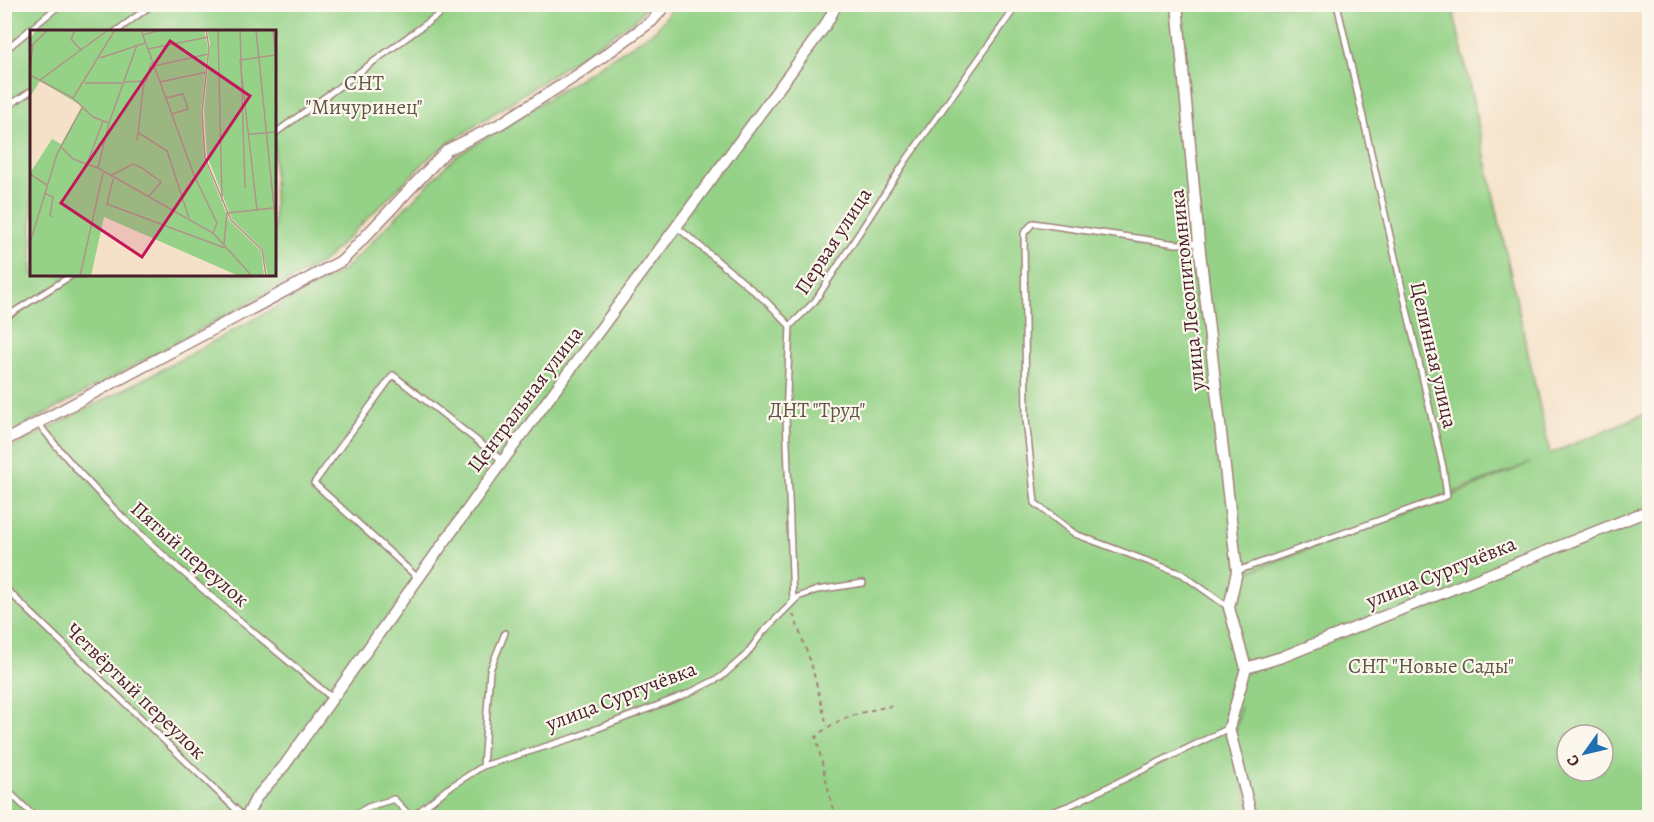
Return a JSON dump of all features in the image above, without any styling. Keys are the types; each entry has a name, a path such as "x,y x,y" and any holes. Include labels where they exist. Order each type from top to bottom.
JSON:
{"street":[{"path":"4,441 343,260 447,150 500,124 579,74 652,21 666,4"},
{"name":"Центральная улица","path":"246,818 256,798 284,766 503,461 825,26 837,4"},
{"name":"улица Лесопитомника","path":"1177,4 1199,243 1237,571"},
{"name":"улица Сургучёвка","path":"1246,668 1282,657 1650,510"},
{"path":"1237,571 1229,608 1246,668 1229,728 1252,818"}],"lane":[{"path":"4,51 61,4"},
{"path":"118,30 153,4"},
{"path":"276,134 453,4"},
{"name":"Первая улица","path":"790,326 815,301 907,159 1018,4"},
{"name":"Целинная улица","path":"1237,571 1447,496 1443,467 1337,4"},
{"path":"4,110 30,91"},
{"path":"1199,243 1177,244 1034,223 1024,233 1026,419 1035,503 1075,534 1182,574 1229,608"},
{"path":"677,227 766,302 790,326 786,417 790,604"},
{"path":"4,318 71,276"},
{"path":"418,578 314,483 393,375 503,461"},
{"name":"Пятый переулок","path":"38,423 73,468 116,512 333,698"},
{"name":"улица Сургучёвка","path":"412,817 447,789 483,766 573,738 687,694 720,677 746,655 790,604 817,590 862,583"},
{"name":"Четвёртый переулок","path":"4,587 246,818"},
{"path":"483,766 490,670 505,633"},
{"path":"1036,818 1073,804 1229,728"},
{"path":"4,787 36,818"},
{"path":"349,818 368,807 393,799 412,817"}],"path":[{"path":"790,604 811,663 827,726"},
{"path":"835,818 816,737 827,726 866,711 891,706"}],"green space":[{"name":"СНТ \"Мичуринец\"","path":"5,5 647,5 635,20 433,154 322,263 5,436"},
{"name":"ДНТ \"Труд\"","path":"675,5 1452,5 1550,454 1649,412 1649,817 1258,817 1234,736 1241,706 1233,736 1252,817 5,818 5,451 165,368 344,270 455,157 656,30","holes":["1530,463 1442,500 1251,571"]}],"park label":[{"name":"СНТ \"Новые Сады\"","path":"1431,666"}]}
